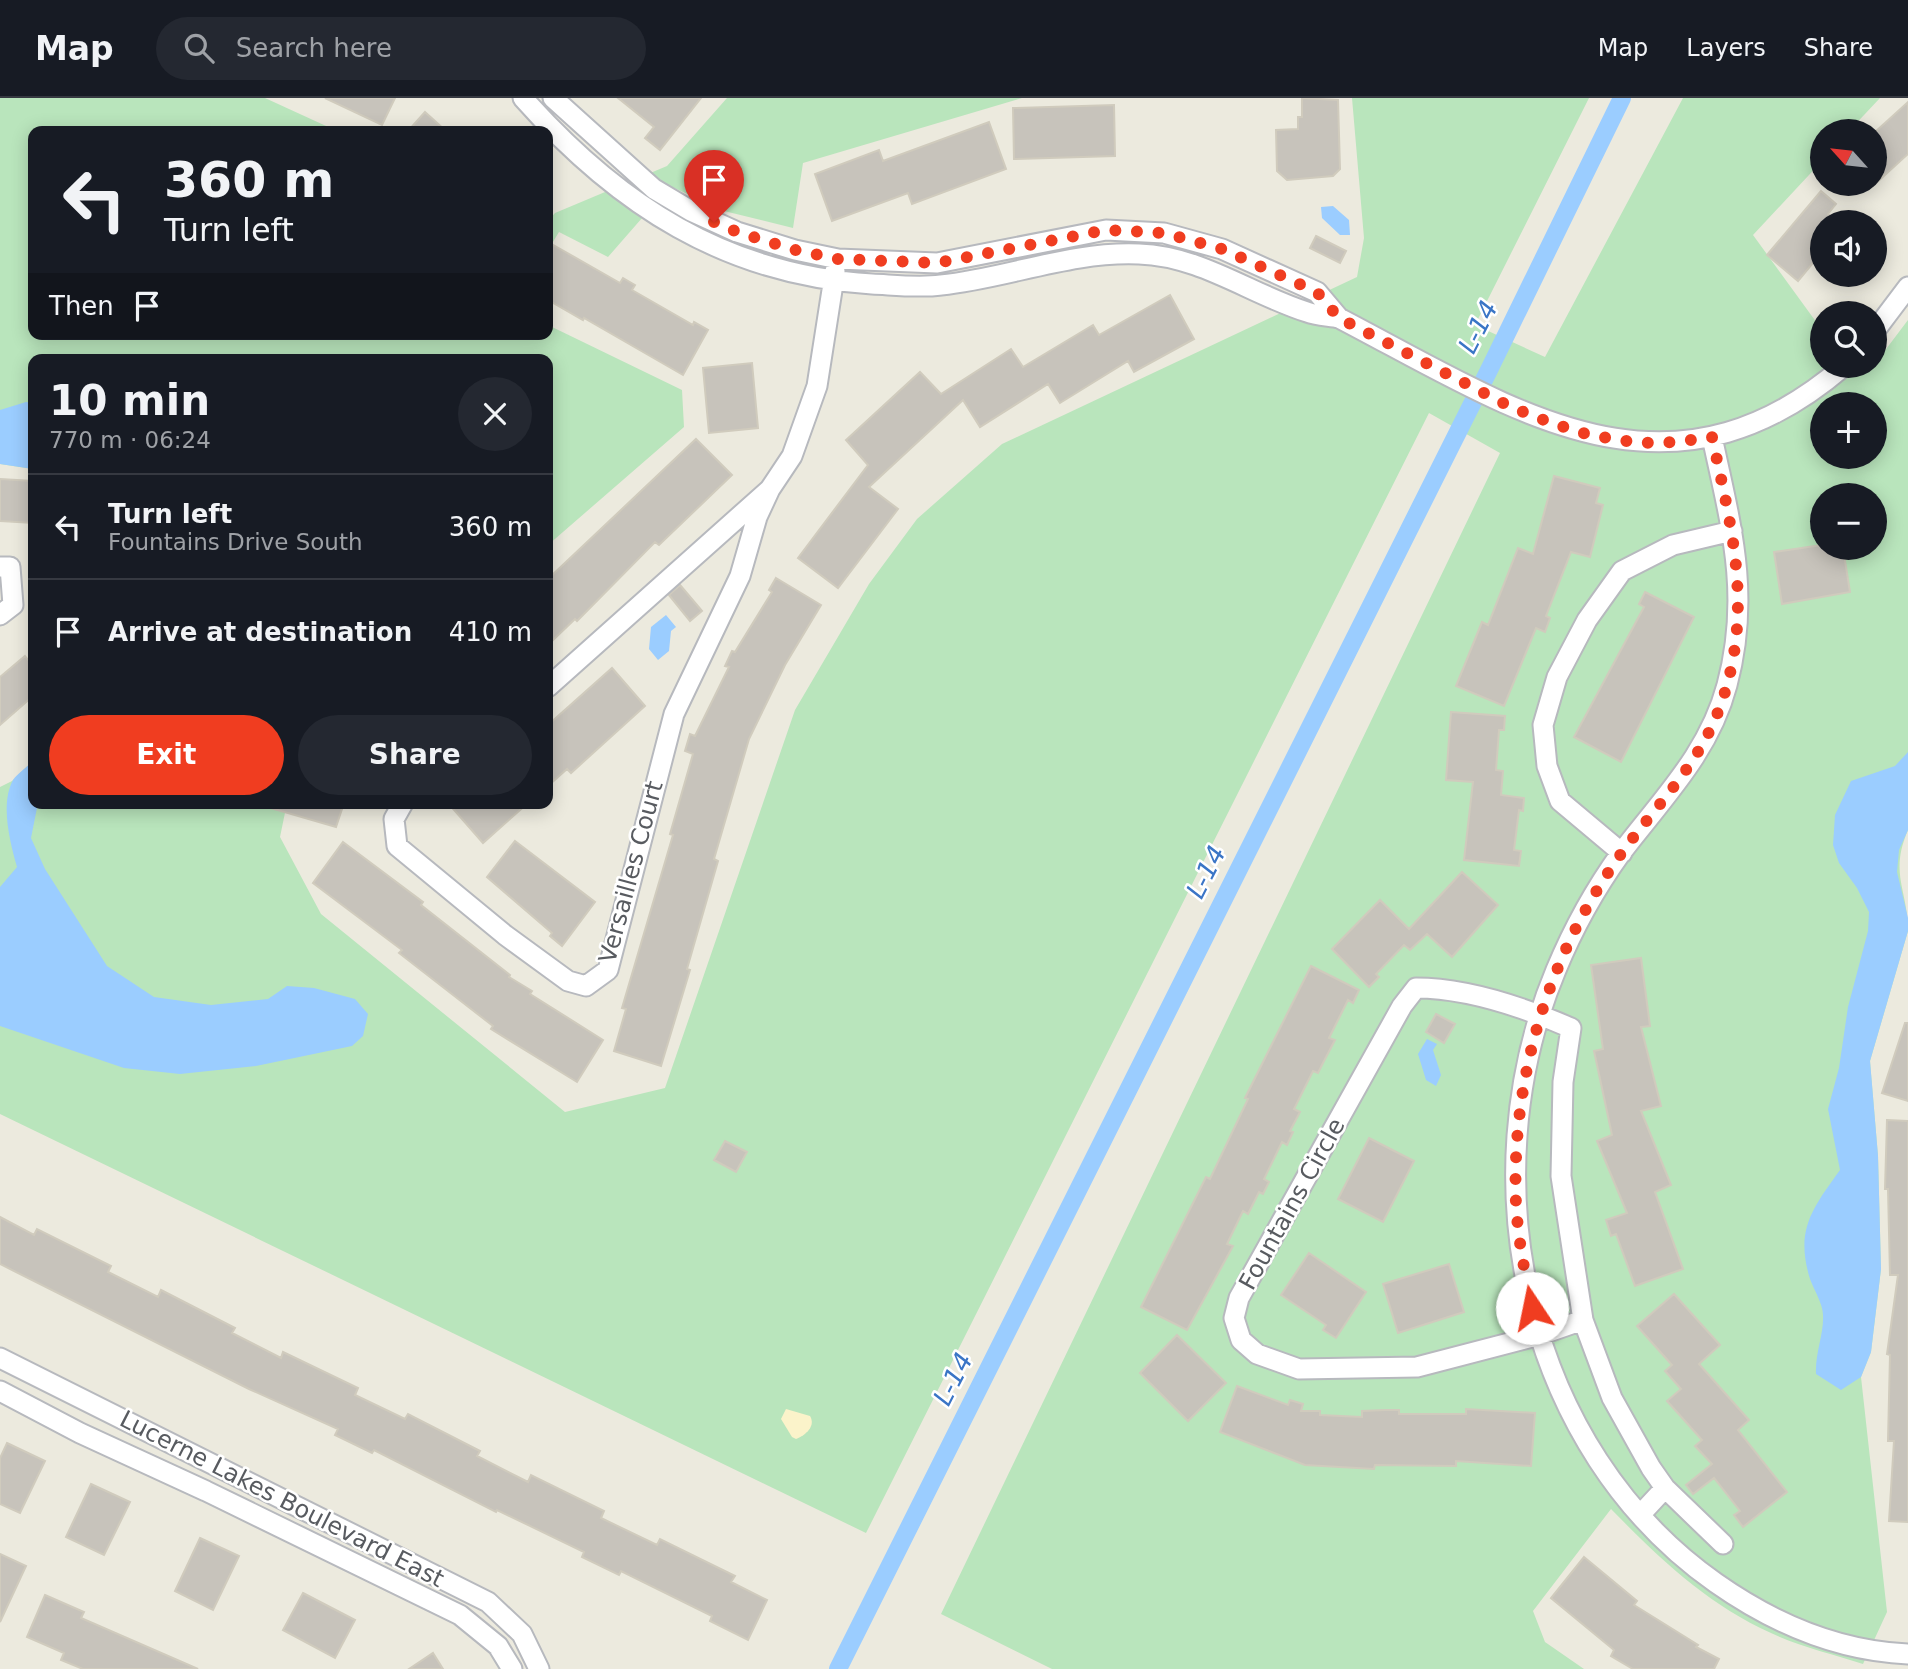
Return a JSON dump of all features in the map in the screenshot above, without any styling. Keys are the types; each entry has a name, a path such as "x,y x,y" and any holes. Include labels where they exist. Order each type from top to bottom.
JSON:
{"street":[{"path":"523,98 549,126"},
{"path":"553,98 645,181 691,211 737,232 795,250 838,259 937,263 1005,252 1047,240 1106,230 1164,233 1222,249 1317,292 1339,318"},
{"path":"553,130 631,199 681,231 729,253 789,272 833,281 939,286 1108,253 1160,255 1214,271 1308,313 1339,318 1511,407 1554,424 1614,440 1676,442 1712,437 1768,419 1800,401 1829,378"},
{"path":"631,199 645,181"},
{"path":"1005,252 1010,274"},
{"name":"Versailles Court","path":"400,809 394,819 397,846 443,881 505,935 568,981 586,986 608,970 674,714 740,576 757,517 792,456 814,396 838,259"},
{"path":"1887,315 1908,287"},
{"path":"1712,437 1739,577 1739,617 1724,695 1710,732 1690,766 1622,853 1578,923 1556,970 1540,1014 1523,1088 1516,1152 1516,1205 1522,1257 1540,1335 1558,1386 1578,1429 1618,1491 1661,1538 1697,1569 1763,1612 1800,1630 1839,1643 1908,1654"},
{"name":"Versailles Court","path":"553,683 771,489"},
{"path":"1622,853 1560,802 1547,766 1543,725 1557,677 1587,620 1622,571 1673,545 1732,531"},
{"path":"0,567 10,567 13,605 0,615"},
{"name":"Fountains Circle","path":"1540,1014 1447,988 1416,988 1402,1006 1239,1298 1234,1318 1241,1340 1257,1354 1299,1369 1417,1367 1540,1335"},
{"path":"1540,1014 1571,1028 1563,1082 1561,1176 1583,1320 1612,1398 1651,1468 1665,1488 1723,1544"},
{"path":"1540,1335 1583,1320"},
{"name":"Lucerne Lakes Boulevard East","path":"0,1358 488,1602 522,1634 539,1669"},
{"name":"Lucerne Lakes Boulevard East","path":"0,1391 80,1433 460,1615 498,1646 512,1669"},
{"path":"1640,1515 1665,1488"}],"green space":[{"path":"0,98 265,98 326,126 28,126 28,340 553,340 553,327 682,390 684,427 553,541 553,354 28,354 28,468 0,464"},
{"path":"727,98 1022,98 803,163 793,228 724,211 670,186 608,257 559,232 553,242 555,213 667,166"},
{"path":"1352,98 1589,98 1475,325 1545,357 1683,98 1880,98 1860,119 1810,119 1810,174 1753,235 1810,313 1810,378 1887,378 1887,348 1908,320 1908,830 1900,858 1900,870 1908,931 1870,1061 1878,1156 1881,1269 1871,1352 1861,1377 1887,1612 1863,1664 1782,1638 1726,1608 1666,1563 1611,1509 1533,1611 1545,1642 1584,1669 1052,1669 941,1614 1500,453 1429,413 866,1533 0,1114 0,787 12,781 28,766 28,809 286,809 280,837 321,914 565,1112 665,1088 795,710 869,584 917,519 1002,444 1357,277 1364,238"}],"sand":[{"path":"786,1409 810,1416 812,1420 809,1430 796,1439 781,1419"}],"water":[{"path":"1333,206 1349,220 1350,235 1340,235 1322,218 1321,207"},
{"path":"28,402 28,468 0,464 0,410"},
{"path":"666,615 676,627 671,631 669,651 658,660 649,649 651,627"},
{"path":"1908,752 1908,830 1899,850 1897,872 1908,918 1908,931 1870,1061 1878,1156 1881,1269 1871,1352 1861,1377 1841,1390 1816,1374 1823,1311 1810,1279 1804,1247 1814,1209 1840,1170 1828,1109 1839,1068 1848,1007 1868,931 1869,912 1857,888 1839,863 1833,845 1835,815 1851,781 1895,766"},
{"path":"28,765 28,809 37,809 31,838 45,869 107,966 154,997 211,1005 268,999 287,986 314,988 355,999 368,1014 363,1036 352,1046 256,1066 180,1074 124,1068 0,1026 0,887 17,867 8,823 7,800 13,780"},
{"path":"1427,1039 1437,1044 1433,1050 1441,1075 1436,1086 1426,1080 1418,1054"}],"building":[{"path":"325,98 395,98 382,125"},
{"path":"618,98 701,98 660,150 645,138 654,127"},
{"path":"1302,98 1338,100 1340,169 1333,176 1287,180 1277,171 1276,130 1298,129 1298,117 1302,117"},
{"path":"1908,102 1908,154 1887,173 1887,121"},
{"path":"1114,105 1115,156 1014,159 1013,108"},
{"path":"425,112 440,126 412,126"},
{"path":"989,122 1006,169 912,204 908,193 832,221 815,174 879,150 883,161"},
{"path":"1817,196 1827,196 1836,204 1831,210 1810,210 1810,266 1798,281 1767,255"},
{"path":"1316,236 1346,251 1340,263 1310,248"},
{"path":"553,245 620,283 623,278 635,285 632,290 693,325 694,322 708,330 683,375 584,318 583,320 553,303"},
{"path":"1170,295 1194,339 1134,372 1128,361 1060,403 1048,384 980,427 963,400 869,487 898,509 838,588 798,558 868,465 846,440 920,372 941,394 1011,349 1023,367 1093,325 1099,335"},
{"path":"752,363 758,428 709,433 703,368"},
{"path":"696,439 732,475 659,545 655,542 577,621 575,619 553,640 553,574"},
{"path":"1554,476 1600,488 1596,503 1603,505 1590,557 1571,552 1546,616 1550,618 1545,632 1536,628 1504,706 1456,686 1482,622 1488,625 1518,548 1533,554"},
{"path":"0,479 28,481 28,523 0,521"},
{"path":"1810,547 1810,560 1845,560 1850,592 1782,604 1774,552"},
{"path":"776,578 821,605 785,665 749,739 714,859 718,861 687,969 690,970 661,1066 614,1051 626,1009 622,1008 673,835 670,834 693,754 685,751 690,734 695,736 729,667 725,666 732,651 735,652 772,592 769,590"},
{"path":"680,585 702,611 690,621 669,595"},
{"path":"1645,592 1694,617 1621,762 1574,737 1644,607 1639,604"},
{"path":"25,656 28,660 28,700 0,725 0,677"},
{"path":"612,668 645,706 571,773 567,769 553,782 553,721"},
{"path":"1451,712 1505,716 1504,730 1499,730 1496,770 1503,771 1501,795 1524,798 1523,811 1519,810 1514,850 1521,851 1519,866 1464,860 1473,782 1446,780"},
{"path":"274,809 342,809 336,827"},
{"path":"453,809 521,809 483,843"},
{"path":"515,841 595,902 562,946 550,936 552,933 487,877"},
{"path":"343,842 423,902 421,905 510,975 509,977 532,991 530,994 603,1040 577,1082 491,1029 493,1026 399,953 402,950 313,883"},
{"path":"1462,872 1498,905 1452,957 1427,934 1410,950 1404,945 1376,974 1379,977 1369,987 1332,949 1380,900 1409,929"},
{"path":"1641,958 1650,1026 1641,1027 1661,1106 1641,1111 1671,1185 1655,1192 1683,1269 1635,1286 1616,1234 1611,1236 1606,1220 1627,1213 1597,1141 1612,1135 1594,1051 1603,1049 1591,965"},
{"path":"1311,966 1359,990 1353,1003 1348,1000 1329,1038 1335,1040 1318,1073 1313,1071 1294,1109 1300,1112 1290,1131 1293,1132 1287,1145 1282,1142 1264,1179 1269,1182 1263,1194 1259,1192 1248,1214 1243,1211 1227,1244 1233,1246 1187,1330 1141,1307 1206,1177 1210,1179 1248,1099 1245,1098"},
{"path":"1436,1014 1455,1024 1444,1043 1426,1032"},
{"path":"1905,1023 1908,1023 1908,1101 1882,1093"},
{"path":"1887,1120 1908,1121 1908,1522 1889,1521 1894,1441 1888,1441 1890,1355 1887,1354 1898,1275 1890,1275 1888,1189 1885,1189"},
{"path":"1369,1138 1414,1161 1383,1222 1338,1199"},
{"path":"725,1141 747,1152 736,1172 714,1160"},
{"path":"0,1217 34,1235 37,1229 111,1266 108,1272 158,1297 161,1290 235,1328 232,1333 281,1358 283,1352 358,1388 355,1395 405,1419 408,1414 480,1451 477,1456 528,1482 531,1475 604,1511 601,1518 657,1545 660,1539 735,1576 731,1582 767,1600 748,1640 710,1621 712,1616 621,1571 619,1575 582,1557 584,1552 497,1510 496,1512 374,1450 372,1453 335,1435 338,1429 249,1389 0,1264"},
{"path":"1309,1253 1366,1292 1336,1338 1323,1330 1326,1325 1281,1295"},
{"path":"1449,1264 1464,1312 1398,1333 1383,1284"},
{"path":"1674,1294 1720,1345 1699,1364 1749,1420 1738,1430 1787,1492 1743,1527 1734,1515 1740,1511 1714,1478 1693,1494 1686,1485 1712,1464 1695,1446 1702,1440 1667,1401 1681,1389 1665,1371 1672,1365 1637,1326"},
{"path":"1177,1335 1226,1383 1188,1421 1140,1373"},
{"path":"1237,1386 1288,1405 1290,1400 1303,1404 1301,1411 1320,1411 1320,1415 1362,1417 1362,1411 1385,1410 1399,1410 1399,1414 1466,1414 1466,1409 1535,1413 1531,1466 1456,1461 1456,1466 1375,1465 1374,1469 1305,1465 1220,1432"},
{"path":"7,1443 45,1461 20,1513 0,1504 0,1458"},
{"path":"91,1484 130,1502 104,1555 66,1537"},
{"path":"200,1538 239,1556 213,1610 175,1591"},
{"path":"0,1554 26,1566 0,1622"},
{"path":"1584,1557 1637,1601 1634,1605 1698,1645 1696,1647 1719,1659 1714,1669 1633,1669 1611,1656 1614,1650 1551,1598"},
{"path":"303,1593 355,1620 335,1658 283,1630"},
{"path":"45,1595 84,1612 81,1618 198,1669 83,1669 61,1660 64,1653 27,1637"},
{"path":"433,1653 443,1669 409,1669"}],"waterway":[{"name":"L-14","path":"838,1669 1490,368 1622,98"}],"route":[{"path":"714,222 795,250 838,259 937,263 1005,252 1047,240 1106,230 1164,233 1222,249 1317,292 1339,318 1511,407 1554,424 1590,435 1639,443 1712,437 1734,538 1739,577 1739,617 1728,682 1710,732 1690,766 1614,863 1595,892 1556,970 1540,1014 1527,1065 1516,1152 1516,1205 1532,1308"}]}
